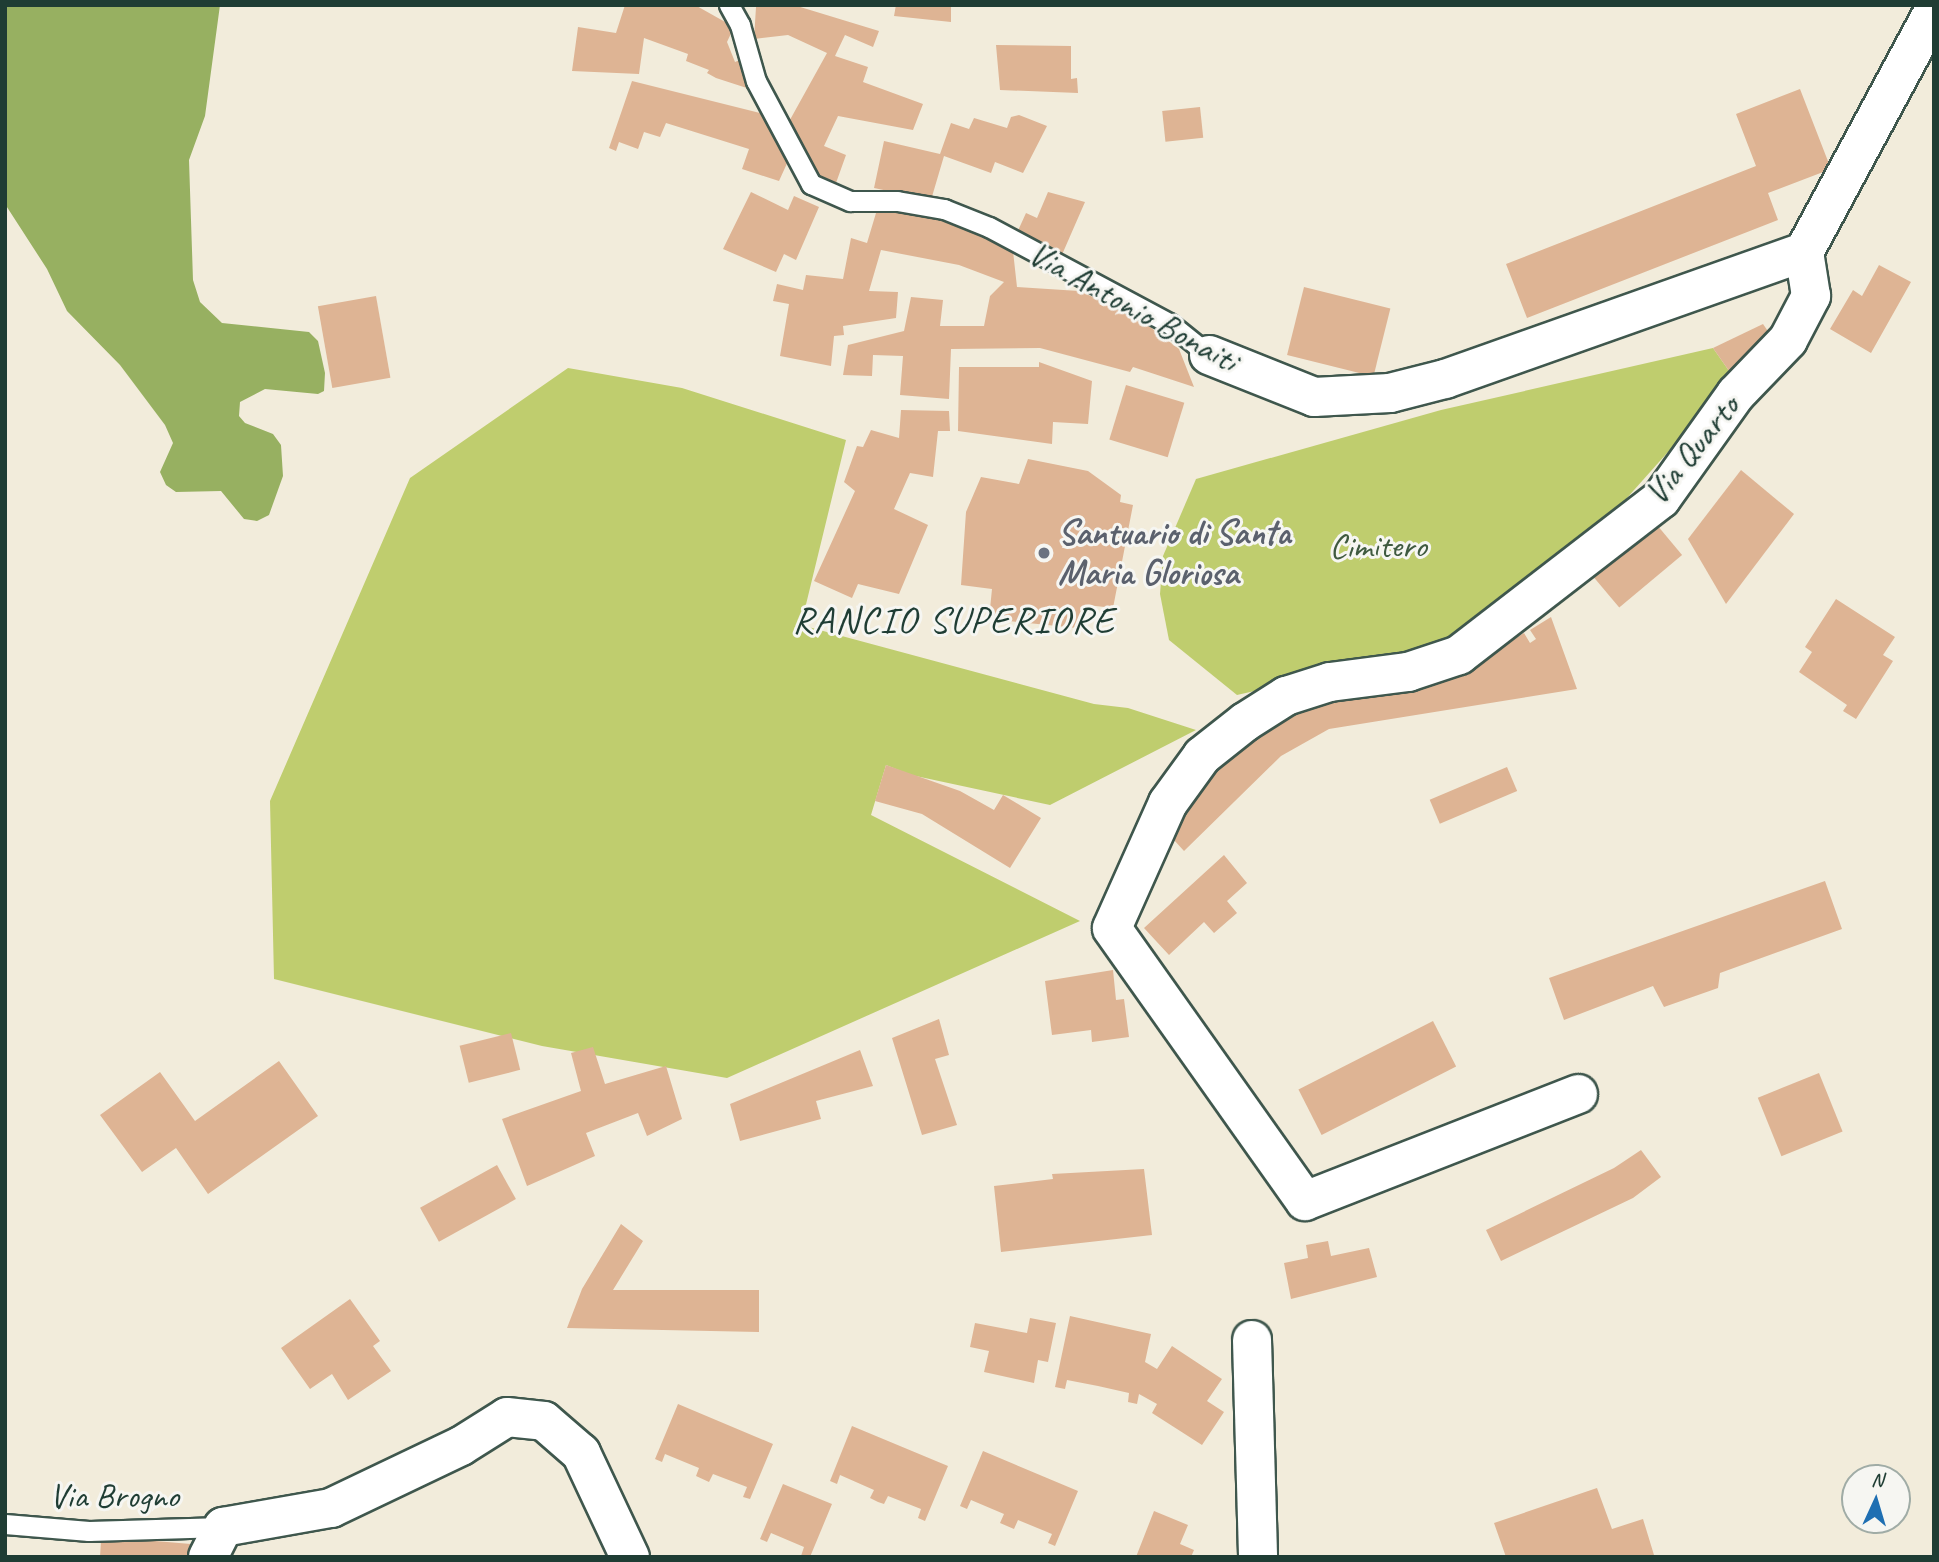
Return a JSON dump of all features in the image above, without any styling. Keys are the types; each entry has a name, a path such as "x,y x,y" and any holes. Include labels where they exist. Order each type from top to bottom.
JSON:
{"street":[{"path":"1804,252 1934,11"},
{"name":"Via Antonio Bonaiti","path":"1209,355 1314,397 1390,393 1458,374 1804,252"},
{"name":"Via Quarto","path":"1578,1094 1305,1201 1112,928 1168,803 1202,755 1286,696 1329,682 1408,672 1459,655 1661,499 1736,394 1788,340 1811,296 1804,252"},
{"path":"1252,1340 1258,1557"},
{"path":"215,1542 331,1508 461,1446 508,1417 544,1421 581,1453 629,1557"}],"lane":[{"name":"Via Antonio Bonaiti","path":"729,5 740,25 756,81 811,184 850,201 897,201 944,209 989,228 1170,323 1209,355"},
{"name":"Via Brogno","path":"5,1524 215,1542"}],"green space":[{"path":"5,5 220,5 205,116 189,160 193,280 200,302 222,323 309,332 318,341 325,373 324,391 318,394 265,389 240,402 239,416 245,423 273,434 281,445 283,476 269,515 257,521 244,519 221,491 176,492 166,485 160,472 173,443 165,425 120,365 67,311 47,269 5,204"},
{"name":"Cimitero","path":"1713,348 1734,378 1601,527 1427,652 1237,695 1169,640 1160,594 1163,556 1196,479 1441,410"},
{"path":"568,368 682,388 846,440 801,625 1094,704 1128,708 1196,730 1050,805 911,775 886,765 871,815 1080,921 727,1078 542,1046 274,979 270,801 410,478"}],"building":[{"path":"625,5 695,5 734,27 727,42 735,62 742,59 756,91 716,78 707,73 709,70 686,61 688,54 644,38 639,74 572,71 578,27 616,33"},
{"path":"896,5 951,5 951,22 894,16"},
{"path":"797,6 879,31 873,47 845,35 835,56 868,67 863,82 923,104 913,130 838,116 824,146 846,155 836,183 822,180 810,168 786,127 827,53 788,35 754,39 756,7"},
{"path":"996,45 1071,46 1071,79 1077,78 1078,93 1000,90"},
{"path":"632,81 760,113 789,159 779,181 742,169 749,149 666,123 660,137 644,132 638,149 619,142 616,151 609,148"},
{"path":"1800,89 1831,169 1768,193 1778,220 1527,318 1506,264 1756,166 1736,114"},
{"path":"1200,107 1203,138 1165,142 1162,111"},
{"path":"1019,115 1047,126 1023,173 995,162 991,173 944,156 931,200 874,188 884,141 940,154 951,123 969,129 974,118 1007,128 1011,117"},
{"path":"751,192 788,210 794,196 819,207 796,260 784,254 776,272 723,249"},
{"path":"1048,192 1085,202 1061,257 1016,235 1026,213 1037,218"},
{"path":"879,203 955,223 1013,251 1017,287 1079,291 1133,314 1179,349 1194,387 1133,367 1130,372 1040,348 951,349 949,399 900,395 903,356 873,355 872,376 843,375 848,345 904,331 911,297 943,300 940,326 984,326 990,296 1004,282 959,265 881,250 869,291 898,292 896,318 843,326 844,335 834,336 831,366 780,356 789,304 773,301 777,284 803,290 806,275 843,279 851,238 867,243"},
{"path":"1879,265 1911,282 1871,353 1830,329 1853,290 1862,296"},
{"path":"1304,287 1390,309 1373,376 1287,355"},
{"path":"376,296 390,378 332,388 318,306"},
{"path":"1763,324 1772,337 1734,378 1713,348"},
{"path":"1039,362 1092,381 1088,424 1053,422 1052,444 958,431 959,367 1039,367"},
{"path":"1126,385 1184,403 1168,457 1109,440"},
{"path":"901,410 949,411 950,431 938,431 933,477 910,473 894,509 928,525 899,594 858,584 852,598 814,581 855,491 844,482 857,446 863,447 871,430 899,438"},
{"name":"Santuario di Santa Maria Gloriosa","path":"1028,459 1088,471 1121,495 1120,502 1133,505 1113,608 1087,605 1086,629 989,619 992,589 961,585 966,512 981,477 1019,484"},
{"path":"1741,470 1794,514 1726,604 1688,539"},
{"path":"1657,525 1682,555 1619,608 1594,578"},
{"path":"1836,599 1895,637 1883,655 1893,661 1856,719 1843,711 1847,705 1799,672 1812,652 1805,647"},
{"path":"1551,617 1577,689 1329,729 1281,756 1184,851 1164,829 1180,803 1280,713 1486,657 1524,633 1530,643 1536,639 1530,630"},
{"path":"886,765 960,791 994,810 1003,795 1041,818 1010,868 922,814 875,801"},
{"path":"1507,767 1517,791 1440,824 1430,800"},
{"path":"1224,855 1247,883 1227,901 1237,913 1214,933 1204,922 1169,955 1144,928"},
{"path":"1825,881 1842,929 1720,973 1718,988 1664,1007 1653,986 1564,1020 1549,978"},
{"path":"1113,970 1116,1000 1124,999 1129,1037 1092,1042 1091,1030 1052,1035 1045,981"},
{"path":"939,1019 949,1055 935,1059 957,1125 922,1135 892,1038"},
{"path":"1433,1021 1456,1066 1322,1135 1298,1090"},
{"path":"511,1033 520,1070 469,1083 460,1046"},
{"path":"593,1047 605,1084 666,1066 682,1119 647,1136 638,1113 586,1133 595,1156 527,1186 502,1119 581,1091 571,1053"},
{"path":"860,1050 873,1086 816,1101 821,1119 740,1141 730,1104"},
{"path":"279,1061 318,1116 208,1194 176,1148 142,1172 100,1115 160,1072 195,1121"},
{"path":"1819,1073 1843,1131 1781,1156 1758,1098"},
{"path":"1641,1150 1661,1177 1633,1198 1501,1261 1486,1230 1614,1168"},
{"path":"497,1165 516,1199 439,1242 420,1208"},
{"path":"1144,1169 1152,1235 1001,1252 994,1186 1053,1179 1052,1174"},
{"path":"621,1224 643,1241 613,1290 759,1290 759,1332 567,1328 582,1289"},
{"path":"1328,1241 1331,1256 1369,1248 1377,1277 1291,1299 1284,1263 1308,1258 1306,1245"},
{"path":"350,1299 380,1341 373,1346 391,1371 348,1400 332,1374 310,1389 281,1348"},
{"path":"1070,1316 1151,1334 1145,1362 1157,1369 1172,1346 1222,1379 1207,1401 1224,1412 1202,1445 1152,1413 1157,1404 1139,1394 1137,1404 1128,1402 1129,1393 1098,1386 1067,1380 1065,1389 1055,1387"},
{"path":"1030,1318 1056,1323 1048,1362 1038,1360 1034,1383 984,1372 989,1351 970,1347 975,1323 1027,1333"},
{"path":"678,1404 773,1444 750,1499 743,1497 747,1487 713,1474 709,1482 696,1476 699,1468 665,1454 662,1462 655,1459"},
{"path":"852,1426 948,1466 925,1521 918,1518 921,1509 888,1496 884,1504 878,1502 870,1498 874,1490 840,1475 837,1484 830,1481"},
{"path":"983,1451 1078,1491 1055,1546 1048,1543 1052,1534 1018,1520 1014,1529 1000,1523 1004,1514 971,1500 967,1509 960,1506"},
{"path":"783,1484 832,1504 810,1557 801,1556 804,1547 771,1533 767,1542 760,1539"},
{"path":"1597,1488 1612,1529 1643,1519 1654,1555 1506,1557 1494,1523"},
{"path":"1154,1511 1188,1525 1180,1544 1194,1550 1191,1557 1136,1557"},
{"path":"131,1539 191,1544 187,1557 100,1557 101,1541"}],"place":[{"name":"Santuario di Santa Maria Gloriosa","path":"1044,553"}],"district":[{"name":"RANCIO SUPERIORE","path":"954,620"}]}
